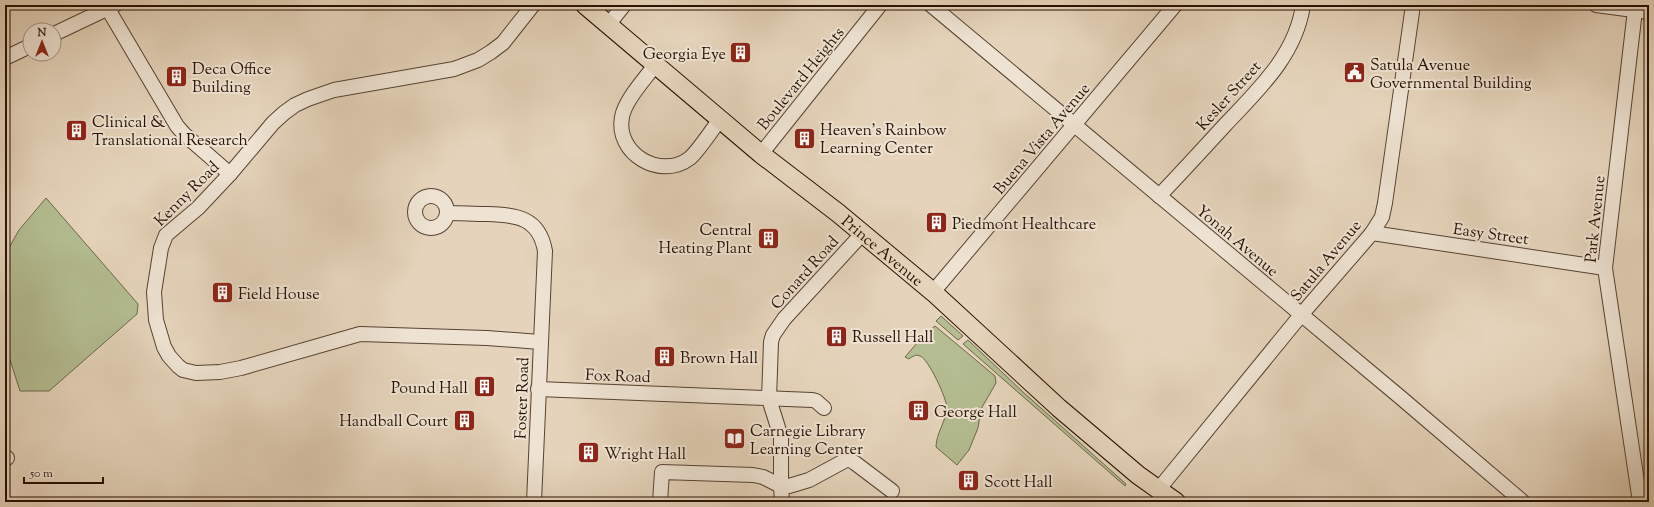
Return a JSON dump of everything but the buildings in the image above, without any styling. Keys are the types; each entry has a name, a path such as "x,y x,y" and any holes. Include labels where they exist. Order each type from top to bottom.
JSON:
{"main road":[{"name":"Prince Avenue","path":"585,5 761,154 838,213 933,292 1153,496 1176,502"}],"street":[{"name":"Kenny Road","path":"533,5 502,43 492,52 467,65 454,69 334,90 320,94 295,105 273,123 230,174 198,208 169,231 161,248 155,286 156,320 159,334 166,352 173,362 183,370 196,373 241,368 360,334 487,338 540,342"},
{"path":"608,25 624,5"},
{"name":"Boulevard Heights","path":"761,154 880,5"},
{"name":"Yonah Avenue","path":"931,5 1523,502"},
{"name":"Buena Vista Avenue","path":"933,292 1175,5"},
{"name":"Kesler Street","path":"1159,196 1269,78 1289,49 1297,31 1303,5"},
{"name":"Satula Avenue","path":"1153,496 1301,315 1372,233 1382,217 1413,5"},
{"path":"1596,5 1649,12"},
{"path":"62,30 112,7 177,126 184,134 230,174"},
{"name":"Park Avenue","path":"1635,10 1605,268 1640,502"},
{"path":"5,58 22,50"},
{"path":"655,65 630,99 622,116 624,137 629,148 636,156 657,166 680,164 690,157 720,119"},
{"name":"Foster Road","path":"447,213 506,215 522,218 530,223 540,234 543,242 545,251 534,502"},
{"name":"Easy Street","path":"1372,233 1605,268"},
{"name":"Conard Road","path":"769,399 770,349 773,335 784,320 862,234"},
{"name":"Fox Road","path":"538,389 812,400 816,401 824,408"},
{"path":"769,399 782,436 782,502"},
{"path":"660,502 662,472 752,475 763,477 781,486 789,486 809,480 841,461 850,460 892,491"}],"green space":[{"path":"46,198 138,304 137,314 49,391 20,391 5,344 5,255 19,230"},
{"path":"941,316 963,336 958,340 936,321"},
{"path":"935,326 995,376 996,383 981,409 978,428 969,450 957,465 936,447 936,442 947,408 944,396 936,379 923,358 917,355 909,359 905,357 923,336"},
{"path":"968,340 1023,392 1126,484 1125,486 963,344"}],"place":[{"name":"Georgia Eye","path":"741,53"},
{"name":"Satula Avenue Governmental Building","path":"1355,73"},
{"name":"Deca Office Building","path":"176,77"},
{"name":"Clinical & Translational Research","path":"76,130"},
{"name":"Heaven's Rainbow Learning Center","path":"805,138"},
{"name":"Piedmont Healthcare","path":"936,223"},
{"name":"Central Heating Plant","path":"768,238"},
{"name":"Field House","path":"222,293"},
{"name":"Russell Hall","path":"837,336"},
{"name":"Brown Hall","path":"665,357"},
{"name":"Pound Hall","path":"484,387"},
{"name":"George Hall","path":"919,411"},
{"name":"Handball Court","path":"464,420"},
{"name":"Carnegie Library Learning Center","path":"735,439"},
{"name":"Wright Hall","path":"589,453"},
{"name":"Scott Hall","path":"969,481"}]}
